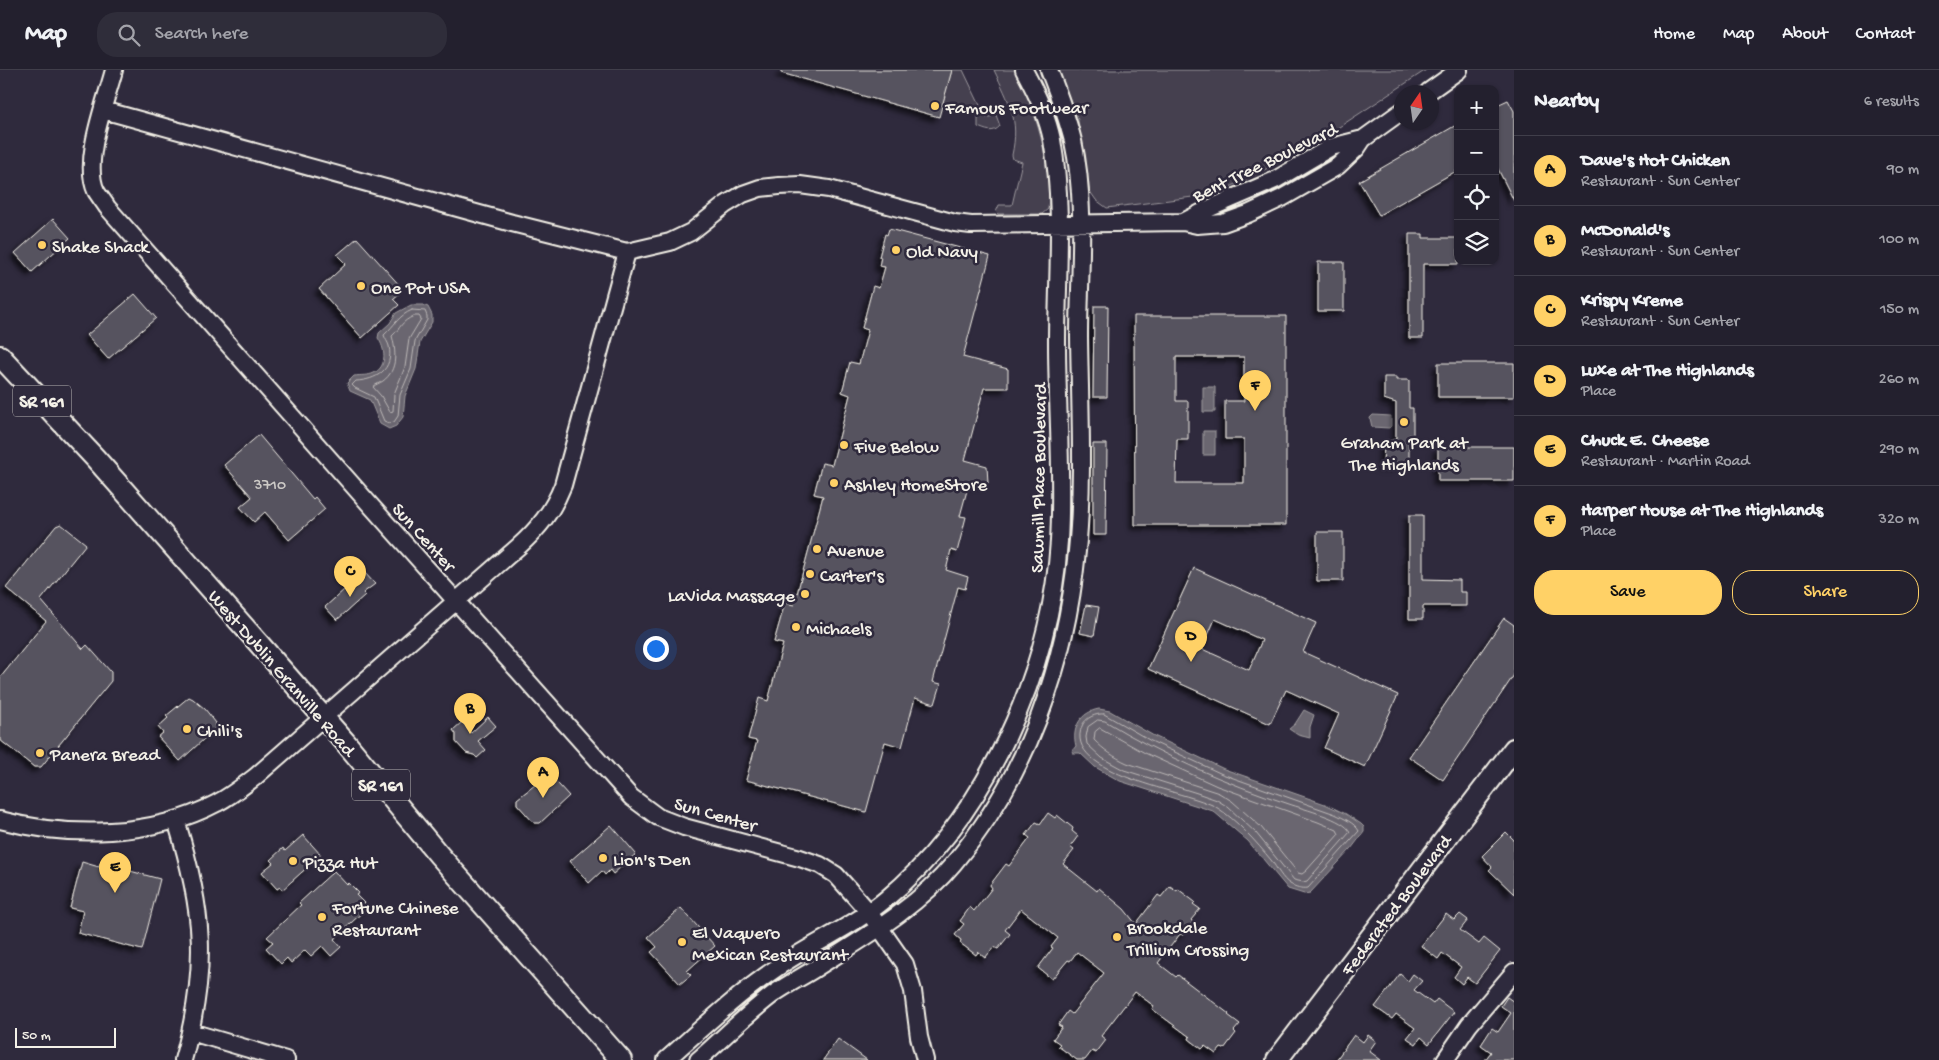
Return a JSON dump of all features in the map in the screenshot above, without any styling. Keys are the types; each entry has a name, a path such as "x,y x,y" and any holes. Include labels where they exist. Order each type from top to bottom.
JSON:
{"main road":[{"name":"West Dublin Granville Road","path":"0,356 96,459 322,716 438,855 621,1060"},
{"name":"Federated Boulevard","path":"1277,1060 1514,749"}],"street":[{"name":"Sun Center","path":"114,70 91,165 96,191 108,207 372,507 641,806 658,817 800,858 820,865 836,875 868,911 898,952 910,977 919,1037 925,1060"},
{"name":"Sawmill Place Boulevard","path":"666,1060 772,971 883,902 920,867 975,798 993,766 1009,733 1038,656 1052,601 1059,541 1058,223 1052,140 1043,108 1024,70"},
{"name":"Sawmill Place Boulevard","path":"698,1060 773,994 880,927 926,893 936,883 964,851 990,815 1016,771 1044,708 1065,635 1077,549 1080,486 1081,224 1079,187 1073,143 1065,112 1049,70"},
{"path":"1438,85 1459,70"},
{"path":"0,820 50,831 119,830 176,820 229,797 255,777 322,716 457,601 540,526 558,498 627,252 503,220 103,110"},
{"name":"Bent Tree Boulevard","path":"627,252 670,242 691,232 724,205 743,194 760,188 779,186 800,185 829,189 956,223 972,225 1182,222 1210,225 1223,223 1282,198 1338,166 1357,148 1363,139 1394,117"},
{"path":"176,820 192,878 200,934 200,980 183,1060"},
{"path":"1445,1060 1470,1025 1514,972"},
{"path":"190,1032 286,1060"}],"shaded area":[{"path":"952,70 963,70 986,118 996,115 1000,126 995,130 989,131 978,127 978,114 942,106"},
{"path":"994,70 1015,70 1036,119 1048,175 1048,209 1042,214 998,214 996,212 999,205 1012,205 1022,162 1013,159 1015,131 1012,111"},
{"path":"1058,70 1426,70 1403,85 1394,85 1394,91 1304,150 1216,194 1107,208 1096,200 1089,190 1078,120"}],"water":[{"path":"411,305 428,307 432,315 432,322 420,342 416,369 405,396 403,417 396,426 389,429 380,424 370,400 350,391 347,383 354,376 369,375 382,366 384,352 378,338 379,333 390,323 396,313"},
{"path":"1203,387 1215,387 1215,412 1203,412"},
{"path":"1373,415 1391,416 1391,426 1389,428 1372,427 1370,418"},
{"path":"1203,431 1215,431 1215,455 1203,455"},
{"path":"1099,709 1110,711 1154,736 1224,769 1325,804 1361,824 1364,827 1364,832 1351,849 1310,893 1304,894 1288,889 1248,841 1213,811 1120,781 1095,767 1080,753 1073,753 1072,751 1076,746 1076,727 1082,717"},
{"path":"1304,710 1314,715 1310,727 1310,738 1298,735 1289,729 1295,724"}],"building":[{"path":"781,70 952,70 939,117 781,73"},
{"path":"1508,100 1514,111 1514,201 1499,171 1499,104"},
{"path":"1454,126 1454,172 1379,215 1359,181"},
{"name":"Shake Shack","path":"53,219 70,238 32,272 15,253"},
{"path":"889,229 990,256 963,357 1008,369 1008,388 984,388 965,460 987,466 988,483 969,483 960,516 966,517 957,552 951,550 946,570 968,577 965,589 958,587 933,682 941,684 935,704 915,698 902,747 885,742 866,812 746,780 757,741 748,739 759,698 768,701 783,644 774,642 785,603 794,605 823,496 814,494 822,463 832,465 850,395 842,392 850,362 859,364 868,330 862,328 873,286 879,288 885,267 879,266 881,257 879,257 885,234 887,235"},
{"path":"1409,234 1423,234 1423,238 1454,238 1454,264 1423,264 1423,338 1409,338"},
{"name":"One Pot USA","path":"357,238 402,288 399,291 400,293 393,299 399,305 362,338 319,289 346,264 337,255"},
{"path":"1318,262 1344,262 1344,311 1318,311"},
{"path":"135,294 156,318 108,359 87,335"},
{"path":"1094,306 1108,306 1107,397 1093,397"},
{"path":"1134,316 1286,316 1286,525 1135,525","holes":["1176,357 1244,357 1244,401 1225,401 1225,439 1244,439 1244,483 1176,483 1177,439 1188,439 1188,401 1176,401"]},
{"path":"1438,363 1514,363 1514,397 1438,397"},
{"name":"Graham Park at The Highlands","path":"1384,377 1396,377 1396,380 1409,380 1409,408 1413,408 1413,435 1409,435 1409,463 1396,463 1396,466 1383,466 1384,443 1396,439 1396,403 1384,399"},
{"path":"259,435 313,499 315,497 325,509 289,540 265,512 254,522 240,507 252,497 224,465"},
{"path":"1093,444 1107,444 1106,535 1093,535"},
{"path":"1438,447 1514,447 1514,481 1438,481"},
{"path":"1409,515 1423,515 1423,579 1460,580 1460,592 1466,592 1466,606 1423,606 1423,619 1409,619"},
{"path":"61,524 86,544 41,600 83,649 87,645 111,672 111,681 41,767 34,767 0,740 0,678 46,621 6,588 56,526"},
{"path":"1317,532 1343,532 1343,581 1317,581"},
{"path":"1194,568 1316,623 1303,652 1398,695 1365,767 1324,748 1339,714 1286,690 1270,724 1148,669","holes":["1215,619 1262,640 1249,670 1202,649"]},
{"path":"364,572 375,584 363,593 365,595 337,620 325,607"},
{"path":"1086,605 1099,607 1094,636 1080,633"},
{"path":"1504,618 1514,625 1514,675 1443,780 1409,757"},
{"name":"Chili's","path":"189,697 205,709 216,723 216,728 180,761 158,737 163,733 158,727 168,718 166,716"},
{"path":"488,717 496,726 478,741 486,750 477,758 466,753 456,742 456,734 453,730 462,722 471,733"},
{"path":"549,774 569,796 540,823 534,823 517,804 517,799"},
{"name":"Brookdale Trillium Crossing","path":"1048,813 1055,818 1057,815 1073,828 1072,831 1078,836 1070,847 1074,850 1063,864 1097,891 1099,888 1124,909 1136,924 1158,895 1161,897 1170,886 1177,891 1178,889 1195,902 1193,904 1200,909 1191,920 1193,922 1183,935 1180,934 1158,963 1176,977 1178,975 1240,1024 1224,1049 1221,1048 1216,1054 1205,1046 1202,1049 1189,1039 1190,1037 1152,1009 1154,1006 1135,992 1101,1036 1106,1040 1096,1053 1092,1051 1085,1060 1077,1060 1058,1046 1060,1044 1053,1039 1062,1027 1058,1025 1068,1011 1072,1014 1104,973 1077,952 1052,979 1038,968 1058,938 1021,909 1005,930 1010,934 998,949 994,947 985,958 978,952 976,955 960,943 961,940 955,935 964,924 960,921 970,907 974,911 992,888 990,885 1006,864 1009,866 1030,838 1026,835 1036,822 1040,824"},
{"name":"Lion's Den","path":"611,825 636,854 613,874 610,870 605,875 602,871 589,883 570,861"},
{"path":"1506,832 1514,840 1514,894 1489,870 1492,867 1482,856"},
{"name":"Pizza Hut","path":"303,835 321,855 282,890 280,887 277,889 262,872 273,863 270,860 283,848 285,851"},
{"path":"82,862 99,867 100,863 160,879 142,950 78,933 83,911 70,908"},
{"name":"Fortune Chinese Restaurant","path":"334,871 347,885 349,883 359,893 356,895 368,907 334,939 341,947 331,956 322,946 311,956 305,950 291,963 287,958 281,964 266,948 273,942 267,937 301,905 299,903"},
{"name":"El Vaquero Mexican Restaurant","path":"681,908 715,946 687,971 691,975 680,984 651,952 657,947 648,937"},
{"path":"1446,914 1454,920 1460,914 1468,920 1460,930 1479,944 1484,938 1500,951 1475,983 1467,977 1462,984 1454,977 1461,967 1442,953 1438,959 1421,946"},
{"path":"1400,974 1408,981 1413,974 1422,981 1414,990 1433,1004 1437,999 1454,1012 1429,1044 1421,1037 1416,1044 1407,1038 1415,1028 1396,1014 1392,1019 1375,1007"},
{"path":"1507,997 1514,1002 1514,1060 1485,1060 1491,1052 1481,1045 1492,1028 1498,1032 1511,1013 1501,1006"},
{"path":"1354,1035 1363,1042 1368,1035 1376,1041 1369,1051 1381,1060 1336,1060"},
{"path":"838,1039 867,1060 823,1060"}],"place":[{"name":"Famous Footwear","path":"935,106"},
{"name":"Shake Shack","path":"42,245"},
{"name":"Old Navy","path":"896,250"},
{"name":"One Pot USA","path":"361,286"},
{"name":"Harper House at The Highlands","path":"1255,411"},
{"name":"Graham Park at The Highlands","path":"1404,422"},
{"name":"Five Below","path":"844,445"},
{"name":"Ashley HomeStore","path":"834,483"},
{"name":"Avenue","path":"817,549"},
{"name":"Carter's","path":"810,574"},
{"name":"LaVida Massage","path":"805,594"},
{"name":"Krispy Kreme","path":"350,597"},
{"name":"Michaels","path":"796,627"},
{"name":"Luxe at The Highlands","path":"1191,662"},
{"name":"Chili's","path":"187,729"},
{"name":"McDonald's","path":"470,734"},
{"name":"Panera Bread","path":"40,753"},
{"name":"Dave's Hot Chicken","path":"543,798"},
{"name":"Lion's Den","path":"603,858"},
{"name":"Pizza Hut","path":"293,861"},
{"name":"Chuck E. Cheese","path":"115,893"},
{"name":"Fortune Chinese Restaurant","path":"322,917"},
{"name":"Brookdale Trillium Crossing","path":"1117,937"},
{"name":"El Vaquero Mexican Restaurant","path":"682,942"}]}
